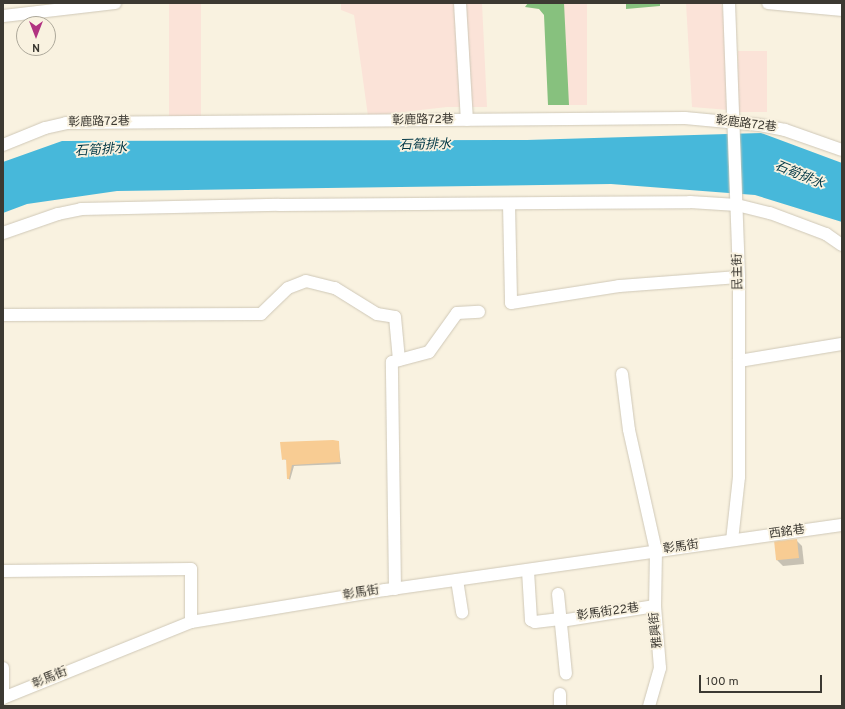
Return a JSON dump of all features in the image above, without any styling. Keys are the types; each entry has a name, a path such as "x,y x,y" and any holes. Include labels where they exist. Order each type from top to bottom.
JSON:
{"street":[{"path":"3,16 77,6 115,3"},
{"path":"460,3 467,120"},
{"name":"民主街","path":"729,3 736,123 739,277 739,477 732,540"},
{"path":"768,3 842,10"},
{"name":"彰鹿路72巷","path":"3,145 45,128 66,123 685,118 785,130 842,150"},
{"path":"3,233 58,214 81,209 690,202 737,205 770,213 826,234 842,245"},
{"path":"509,204 511,303 619,286 739,277"},
{"path":"3,315 261,314 288,288 306,281 335,288 377,314 394,318 399,360"},
{"path":"394,589 392,362 429,352 457,313 479,312"},
{"path":"739,361 842,344"},
{"name":"雅興街","path":"622,374 629,430 656,551 655,606 660,668 649,706"},
{"name":"西銘巷","path":"732,540 842,525"},
{"name":"彰馬街","path":"3,698 191,622 394,589 528,571 732,540"},
{"path":"3,572 191,569 191,622"},
{"name":"彰馬街22巷","path":"528,571 531,620 535,622 560,620 655,606"},
{"path":"458,580 462,613"},
{"name":"彰馬街22巷","path":"558,594 566,674"},
{"path":"3,668 3,698"}],"shaded area":[{"path":"169,3 201,3 201,119 169,119"},
{"path":"341,3 482,3 487,107 447,107 368,116 354,15 341,10"},
{"path":"564,3 587,3 587,105 564,105"},
{"path":"686,3 721,3 726,29 729,110 692,107"},
{"path":"738,51 767,51 767,112 738,112"}],"green space":[{"path":"528,3 564,3 569,105 548,105 544,15 539,9 525,7"},
{"path":"626,3 660,3 660,6 626,9"}],"water":[{"name":"石筍排水","path":"761,133 842,163 842,222 755,195 611,184 117,191 27,204 3,213 3,162 62,141 527,140"}],"building":[{"path":"339,441 340,462 292,465 289,479 287,479 286,459 282,460 280,442"},
{"path":"797,539 799,558 776,560 774,541"}]}
